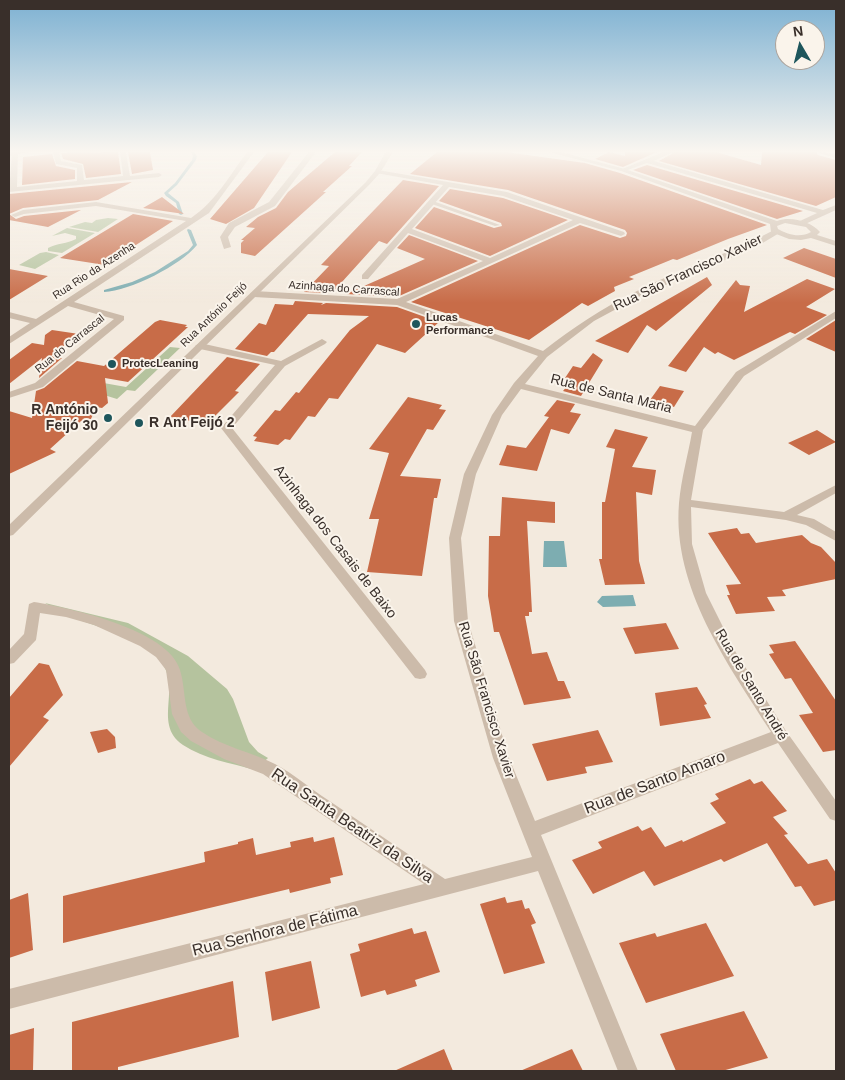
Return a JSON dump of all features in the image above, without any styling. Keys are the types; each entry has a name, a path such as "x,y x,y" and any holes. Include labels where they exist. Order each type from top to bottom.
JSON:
{"street":[{"name":"Rua Rio da Azenha","path":"9,341 192,220 215,202"},
{"path":"227,247 224,236 232,225 273,202"},
{"name":"Rua António Feijó","path":"9,532 347,202"},
{"path":"365,277 431,202"},
{"path":"529,202 621,234"},
{"path":"708,202 776,228 794,237 812,236 836,244"},
{"path":"788,202 824,213"},
{"path":"15,215 23,212 96,204 192,220"},
{"path":"803,223 836,207"},
{"path":"398,302 580,220"},
{"path":"776,228 785,221 803,223 816,229 815,234 812,236"},
{"name":"Rua São Francisco Xavier","path":"628,1071 501,758 461,621 455,538 470,474 497,415 518,385 544,355 591,319 641,292 753,245 776,228"},
{"path":"407,230 491,261"},
{"name":"Azinhaga do Carrascal","path":"254,294 398,302 544,355"},
{"name":"Rua do Carrascal","path":"9,395 39,385 121,318 66,303"},
{"name":"Rua de Santo André","path":"836,314 740,374 698,430 685,503 686,544 699,593 729,653 781,735 836,814"},
{"path":"9,315 37,322"},
{"path":"200,346 282,364 322,342"},
{"name":"Azinhaga dos Casais de Baixo","path":"282,364 226,428 420,674"},
{"name":"Rua de Santa Maria","path":"518,385 698,430"},
{"path":"786,516 836,488"},
{"path":"685,503 786,516 810,522 836,537"},
{"name":"Rua Santa Beatriz da Silva","path":"9,659 31,636 34,606 67,612 99,622 145,642 161,653 173,669 180,714 186,728 230,754 269,769 444,888"},
{"name":"Rua de Santo Amaro","path":"530,831 781,735"},
{"name":"Rua Senhora de Fátima","path":"9,999 542,862"}],"lane":[{"path":"432,202 497,225"}],"green space":[{"path":"118,219 98,232 69,227 85,222 92,223 96,220"},
{"path":"67,228 95,233 62,253 48,251 48,248 51,246 76,239 76,236 65,233 52,236"},
{"path":"46,252 59,255 35,269 19,265 40,253"},
{"path":"170,347 180,348 135,391 127,390 117,399 88,390 98,382 126,387"},
{"path":"45,603 128,623 188,656 227,689 233,699 249,742 258,752 268,758 255,770 209,757 183,745 174,736 169,725 168,678 164,666 155,655 134,641 112,631 76,619"}],"water":[{"path":"544,541 564,541 567,567 543,567"},
{"path":"633,595 636,606 603,607 597,602 602,596"}],"building":[{"path":"9,202 75,202 23,208 9,214"},
{"path":"153,202 169,202 184,214 143,208"},
{"path":"224,202 258,202 254,208 226,224 210,219"},
{"path":"280,202 314,202 255,256 241,253 241,243 244,240 241,240 255,228 246,227 258,217 276,208"},
{"path":"381,202 424,202 387,244 379,241 332,293 304,292 329,266 321,265"},
{"path":"443,202 516,202 568,220 490,256 415,228 434,207 494,228 502,226 501,223"},
{"path":"544,202 703,202 767,225 629,277 634,279 614,287 615,291 588,306 582,303 529,340 411,302 580,225 620,238 626,236 625,230"},
{"path":"728,202 774,202 803,211 777,219"},
{"path":"803,202 824,202 816,206"},
{"path":"81,210 48,227 9,220 9,214 16,219 24,216"},
{"path":"133,214 173,221 105,265 60,258"},
{"path":"409,235 478,261 397,297 346,294 425,259 397,248"},
{"path":"804,248 836,259 836,278 783,258"},
{"path":"9,269 48,276 9,300"},
{"path":"707,277 712,285 656,331 647,325 628,353 595,341"},
{"path":"807,279 835,289 806,307 827,315 795,334 790,332 734,360 718,352 715,354 704,347 686,372 668,366 736,280 740,285 750,286 744,312"},
{"path":"295,301 323,303 321,305 326,303 397,307 439,322 405,353 377,344 338,399 329,398 315,417 308,416 290,440 285,439 278,445 254,441 257,437 253,436 275,410 280,411 296,392 299,393 350,330 369,316 308,314 274,352 267,356 235,349 259,323 266,325 275,304 293,305"},
{"path":"160,320 187,325 185,327 188,327 128,382 105,378 108,403 102,408 96,407 91,419 81,421 50,449 56,452 9,474 9,411 32,418 36,391 44,388 77,361 104,366 155,322"},
{"path":"836,320 836,352 806,339"},
{"path":"52,330 79,334 51,356 62,358 39,378 42,358 9,384 9,360 32,343 44,345 45,335"},
{"path":"593,353 603,360 581,396 563,391 568,385 561,384 573,366 581,368"},
{"path":"227,357 260,364 235,391 239,392 207,424 170,417"},
{"path":"660,386 684,391 674,407 650,400"},
{"path":"408,397 442,405 439,409 446,410 433,430 427,429 400,476 441,479 437,498 434,498 422,576 367,572 379,519 369,519 389,453 369,449"},
{"path":"557,400 575,404 570,412 581,414 569,434 551,429 537,471 499,465 507,445 526,448 549,417 544,416"},
{"path":"615,429 648,437 632,467 656,470 652,495 636,492 639,561 645,584 605,585 599,559 602,559 602,502 605,502 615,449 606,447"},
{"path":"817,430 836,442 809,455 788,443"},
{"path":"502,497 555,502 555,523 527,521 532,612 529,612 529,616 525,616 532,654 547,652 558,681 564,681 571,698 524,705 499,632 494,632 488,596 489,536 500,536"},
{"path":"737,528 741,534 749,533 756,543 802,535 811,543 821,547 836,563 836,579 782,590 786,596 767,597 775,611 736,614 727,595 730,595 726,585 741,584 708,533"},
{"path":"666,623 679,649 635,654 623,628"},
{"path":"795,641 836,701 836,750 823,752 799,715 813,713 791,678 785,679 769,654 774,653 769,645"},
{"path":"39,663 49,665 63,695 43,717 49,720 9,767 9,698"},
{"path":"697,687 707,704 704,705 711,718 660,726 655,693"},
{"path":"107,729 115,737 116,748 98,753 90,732"},
{"path":"598,730 613,762 585,767 587,773 547,781 532,744"},
{"path":"750,779 754,784 762,781 787,811 773,817 788,834 784,835 808,864 827,859 836,873 836,900 814,906 801,886 795,887 767,843 724,862 721,859 654,886 644,871 593,894 572,860 602,848 598,842 638,826 642,831 651,827 665,847 682,840 683,842 726,823 710,803 719,799 715,794"},
{"path":"313,837 314,842 334,837 343,875 330,878 331,883 290,893 289,889 63,943 63,896 205,862 204,852 238,844 238,842 253,838 256,855 291,847 290,842"},
{"path":"28,893 33,950 9,958 9,900"},
{"path":"505,897 507,903 522,900 525,909 529,908 536,923 531,925 545,963 504,974 480,904"},
{"path":"706,923 734,976 646,1003 619,943 655,933 657,937"},
{"path":"412,928 414,934 426,931 440,972 415,980 417,986 387,995 385,990 361,997 350,954 360,951 358,944"},
{"path":"311,961 320,1008 272,1021 265,972"},
{"path":"233,981 239,1037 118,1067 118,1071 72,1071 72,1022"},
{"path":"744,1011 768,1058 722,1071 676,1071 660,1034"},
{"path":"34,1028 33,1071 9,1071 9,1035"},
{"path":"444,1049 453,1071 394,1071"},
{"path":"572,1049 583,1071 520,1071"}],"waterway":[{"path":"177,202 181,214"},
{"path":"106,291 134,283 156,273 189,252 195,245 189,230"}],"place":[{"name":"Lucas Performance","path":"416,324"},
{"name":"ProtecLeaning","path":"112,364"},
{"name":"R António Feijó 30","path":"108,418"},
{"name":"R Ant Feijó 2","path":"139,423"}]}
